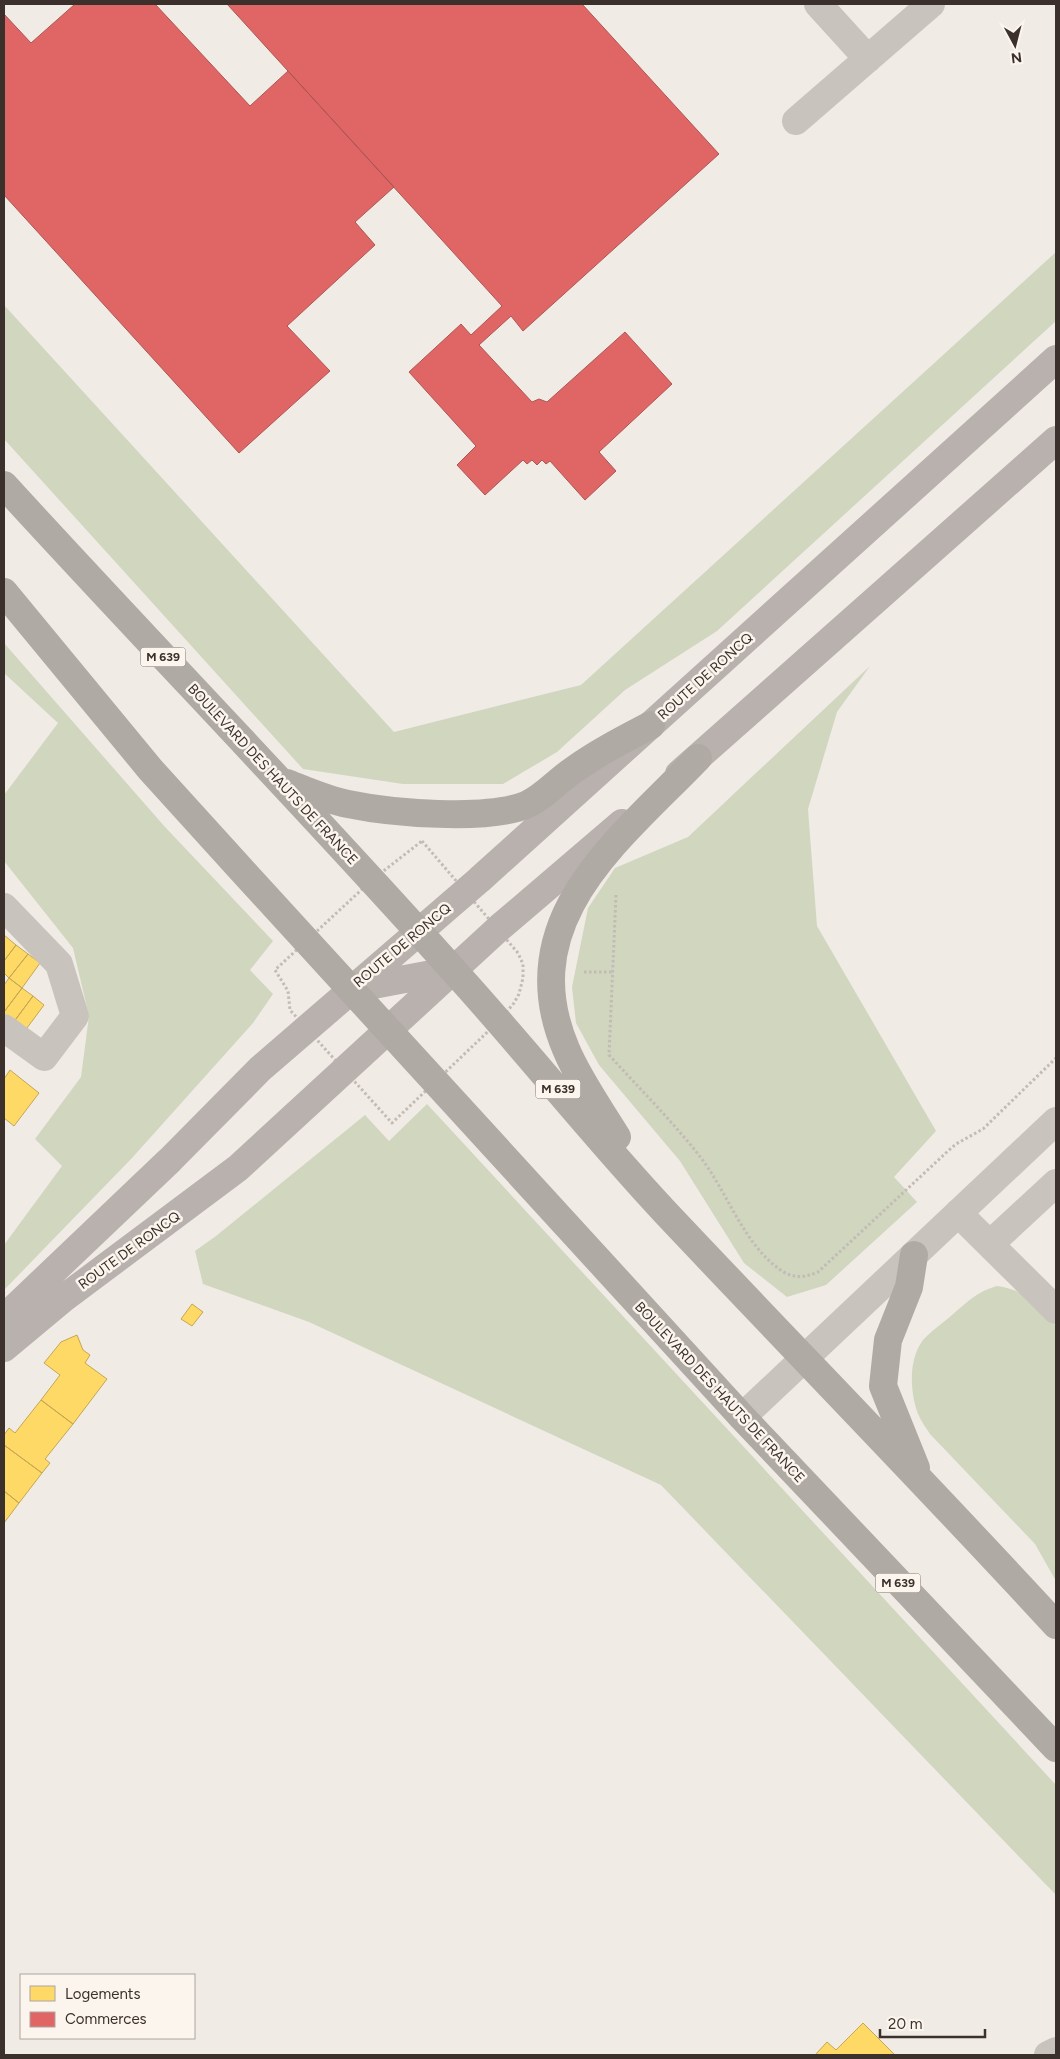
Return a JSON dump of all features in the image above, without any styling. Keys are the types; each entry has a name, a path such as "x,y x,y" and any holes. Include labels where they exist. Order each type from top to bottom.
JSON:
{"highway":[{"name":"BOULEVARD DES HAUTS DE FRANCE","path":"4,484 149,642 282,781 453,970 662,1209 1056,1625"},
{"name":"BOULEVARD DES HAUTS DE FRANCE","path":"4,592 150,769 350,989 742,1417 1056,1748"},
{"path":"282,781 326,798 366,807 449,813 492,813 526,804 540,798 569,772 651,725"},
{"path":"662,1209 582,1080 566,1050 554,1012 551,972 560,928 575,894 585,878 596,864 698,758"},
{"path":"914,1255 908,1287 888,1340 883,1386 922,1483"}],"main road":[{"name":"ROUTE DE RONCQ","path":"4,1318 170,1160 260,1069 350,989 419,933 1056,359"},
{"name":"ROUTE DE RONCQ","path":"4,1348 64,1298 238,1168 506,922 698,758 1056,440"},
{"path":"389,1030 402,980 419,933"},
{"name":"ROUTE DE RONCQ","path":"350,989 453,970"}],"street":[{"path":"818,4 868,59"},
{"path":"796,122 931,4"},
{"path":"4,907 59,964 74,1016 44,1057 4,1028"},
{"path":"742,1417 1056,1121"},
{"path":"990,1244 1056,1183"},
{"path":"958,1213 1056,1310"},
{"path":"1048,2055 1056,2050"}],"path":[{"path":"616,891 609,1055 699,1155 764,1255 781,1270 790,1275 802,1277 818,1272 956,1144 983,1129 1056,1058"}],"green space":[{"path":"1056,252 1056,321 717,631 625,690 557,752 503,784 403,784 303,769 4,439 4,305 394,732 581,685"},
{"path":"4,643 165,827 273,941 250,970 273,994 253,1023 132,1158 4,1290 4,1245 62,1166 35,1139 81,1077 89,1016 73,948 4,861 4,795 58,723 4,673"},
{"path":"870,666 837,712 808,809 817,926 936,1131 894,1177 917,1202 826,1285 787,1297 744,1263 680,1161 599,1065 576,1023 572,987 588,908 615,868 688,837"},
{"path":"427,1104 1056,1785 1056,1895 661,1485 309,1322 203,1284 195,1251 365,1115 389,1141"},
{"path":"997,1286 1017,1291 1024,1295 1037,1305 1056,1326 1056,1581 1035,1544 930,1434 918,1414 913,1396 913,1366 918,1348 923,1340 973,1297"}],"building: Logements":[{"path":"4,935 16,945 4,961"},
{"path":"16,945 28,954 9,978 4,973 4,961"},
{"path":"28,954 40,963 22,988 9,978"},
{"path":"9,978 22,988 4,1012 4,985"},
{"path":"22,988 33,996 13,1023 4,1016 4,1012"},
{"path":"33,996 44,1005 24,1032 13,1023"},
{"path":"10,1070 39,1093 14,1126 4,1118 4,1079"},
{"path":"192,1304 203,1312 192,1326 181,1319"},
{"path":"77,1335 83,1350 90,1355 85,1363 107,1379 73,1424 41,1400 60,1375 44,1363 61,1342"},
{"path":"41,1400 73,1424 45,1459 50,1463 42,1473 4,1445 4,1435 9,1428 15,1433"},
{"path":"4,1445 42,1473 19,1503 4,1491"},
{"path":"4,1491 19,1503 4,1523"},
{"path":"863,2023 895,2055 815,2055 827,2042 836,2050"}],"building: Commerces":[{"path":"75,4 155,4 250,106 288,71 394,187 355,222 375,245 287,326 330,371 239,453 4,195 4,14 31,43"},
{"path":"227,4 582,4 719,154 523,331 511,316 479,345 532,402 539,399 547,402 625,332 672,384 599,452 616,471 585,500 550,461 546,464 542,460 537,465 532,460 527,464 523,460 485,495 457,465 476,446 409,372 461,324 471,335 502,306"}]}
